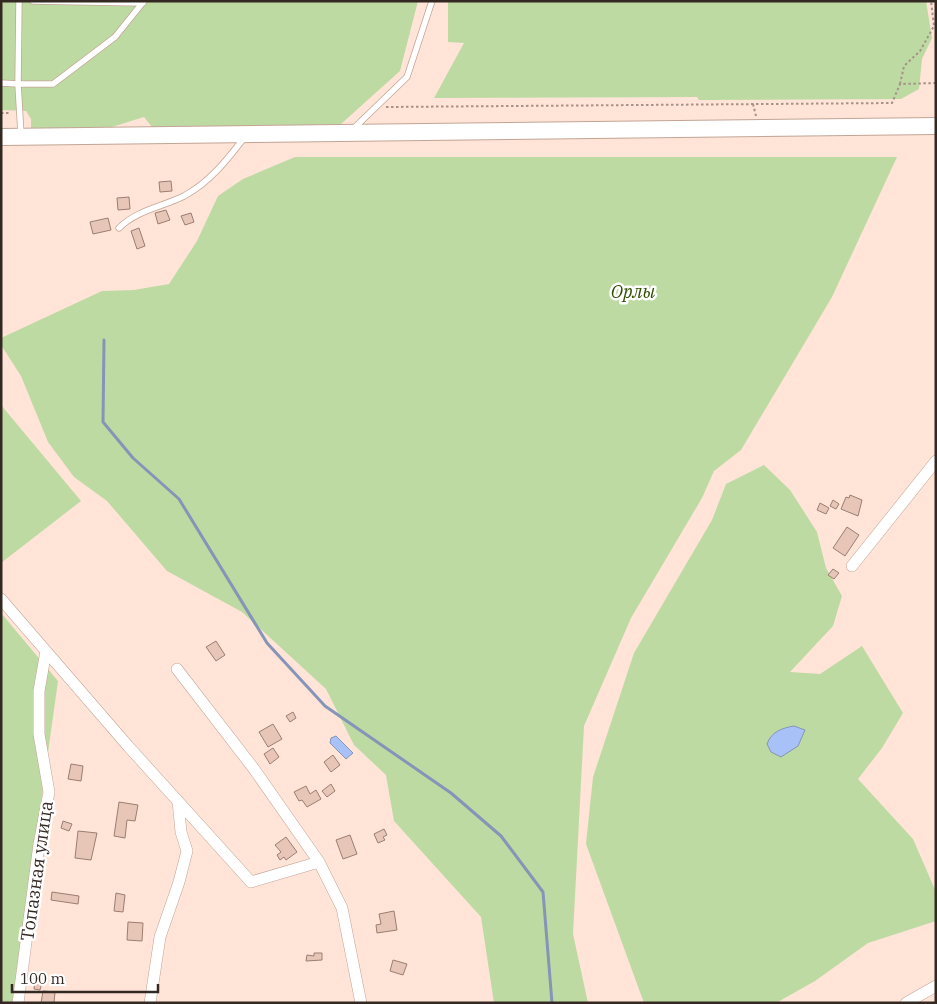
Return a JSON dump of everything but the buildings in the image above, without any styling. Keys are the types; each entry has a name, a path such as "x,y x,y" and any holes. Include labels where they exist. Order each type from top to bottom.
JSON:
{"main road":[{"path":"1,137 936,126"}],"street":[{"path":"852,566 936,461"},
{"path":"1,599 251,882 319,862"},
{"name":"Топазная улица","path":"18,1003 39,844 49,792 39,734 39,691 46,651"},
{"path":"177,669 254,769 319,862 342,908 362,1003"},
{"path":"150,1003 160,937 179,882 187,851 181,832 178,801"},
{"path":"906,1003 936,986"}],"lane":[{"path":"19,1 18,84 21,137"},
{"path":"33,1 144,2"},
{"path":"349,133 407,77 432,1"},
{"path":"1,83 53,84 115,37 144,2"},
{"path":"119,228 128,220 184,196 217,172 247,134"}],"path":[{"path":"375,107 892,103 900,84 904,66 920,51 934,26 931,1"},
{"path":"900,84 936,83"}],"green space":[{"path":"1,1 418,1 400,71 341,124 194,129 152,127 144,117 99,131 31,130 31,119 26,111 1,110"},
{"path":"448,1 926,1 932,38 922,59 919,89 901,99 699,100 697,97 434,98 464,43 448,42"},
{"name":"Орлы","path":"295,157 897,157 832,297 741,450 714,471 702,498 631,618 584,726 573,934 588,1003 494,1003 481,917 394,821 386,775 354,745 326,689 242,612 167,571 107,501 74,477 48,442 21,376 1,345 1,338 102,291 134,290 169,284 197,241 218,196 243,179"},
{"path":"1,405 81,501 1,563"},
{"path":"764,465 790,490 817,532 826,568 842,596 833,626 790,672 820,674 862,646 903,713 882,748 858,779 913,839 936,892 936,921 868,943 815,981 776,1003 644,1003 586,844 593,777 634,653 712,520 726,484"},
{"path":"1,613 58,681 13,1003 1,1003"}],"water":[{"path":"794,726 805,730 798,746 781,757 771,752 767,744 771,736 781,729"},
{"path":"336,736 353,753 346,759 330,743 331,738"}],"waterway":[{"path":"104,340 103,422 133,458 179,499 267,643 325,706 451,793 501,836 543,892 552,1003"}]}
